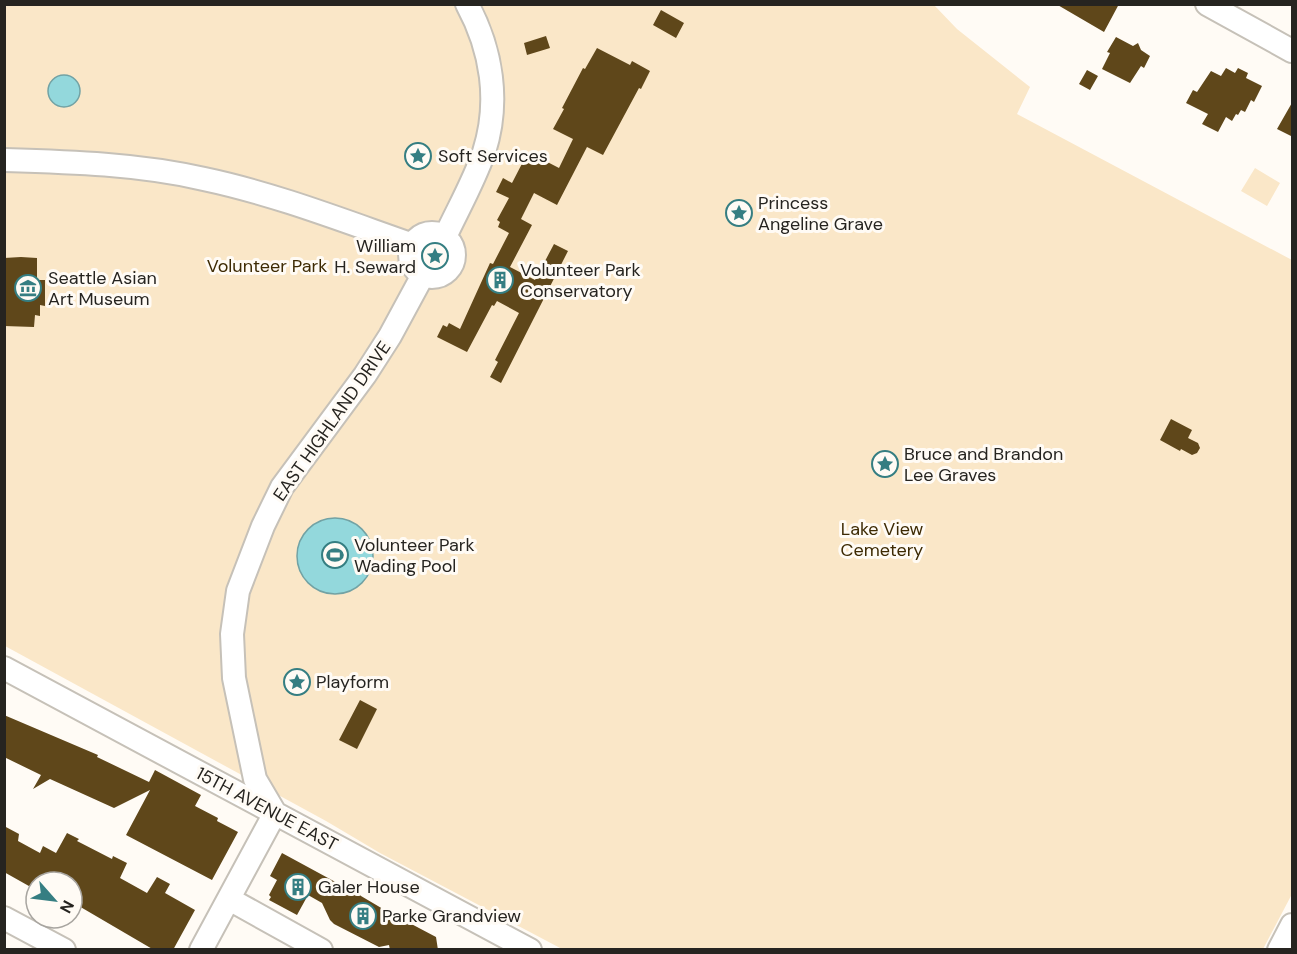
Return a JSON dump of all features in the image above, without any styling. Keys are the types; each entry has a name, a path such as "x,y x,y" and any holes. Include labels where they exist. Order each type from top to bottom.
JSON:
{"street":[{"path":"445,237 483,153 492,114 493,94 488,55 475,18 467,4"},
{"path":"1207,4 1293,51"},
{"path":"4,160 103,165 203,178 261,193 413,245"},
{"path":"430,233 445,237 453,248 453,262 444,274 423,275 413,265 411,252 413,245 417,239 430,233"},
{"name":"EAST HIGHLAND DRIVE","path":"275,813 255,779 234,678 232,634 238,591 263,526 282,487 365,375 390,336 423,275"},
{"name":"15TH AVENUE EAST","path":"4,668 530,950"},
{"path":"201,950 275,813"},
{"path":"229,899 321,950"},
{"path":"4,918 64,950"},
{"path":"1279,950 1293,925"}],"green space":[{"name":"Lake View Cemetery","path":"4,5 934,5 957,29 1030,87 1017,114 1292,260 1292,894 1263,949 562,949 380,853 326,821 5,646"},
{"path":"1255,168 1280,183 1267,206 1241,191"}],"water":[{"path":"64,75 75,80 80,91 75,102 64,107 53,102 48,91 53,80"},
{"name":"Volunteer Park Wading Pool","path":"335,518 349,521 362,529 370,542 373,556 370,570 362,583 349,591 335,594 321,591 308,583 300,570 297,556 300,542 308,529 321,521"}],"building":[{"path":"1056,4 1119,4 1104,32"},
{"path":"661,10 684,23 676,38 653,25"},
{"path":"546,36 550,48 527,55 524,43"},
{"path":"1116,37 1133,46 1138,43 1141,50 1150,56 1144,68 1141,66 1130,83 1102,69 1110,53 1107,52"},
{"path":"597,48 630,65 632,61 650,71 603,155 587,147 557,205 534,193 521,219 532,225 510,267 535,280 554,244 568,251 501,383 490,377 498,362 495,360 519,313 497,301 494,306 492,305 467,352 437,337 443,325 447,327 449,323 460,329 490,263 493,264 509,233 498,227 500,222 497,220 509,198 496,192 503,178 512,183 528,152 559,168 573,139 553,129 583,68 585,69"},
{"path":"1226,68 1235,73 1238,68 1248,73 1246,78 1262,86 1254,102 1251,100 1245,112 1241,110 1232,121 1226,117 1218,132 1202,124 1208,114 1186,103 1193,90 1197,92 1211,71 1221,76"},
{"path":"1087,70 1098,76 1090,90 1079,84"},
{"path":"1293,101 1293,137 1277,129"},
{"name":"Seattle Asian Art Museum","path":"4,258 37,258 37,280 45,280 45,306 40,305 40,316 35,315 34,327 4,326"},
{"path":"1171,419 1192,430 1188,438 1198,443 1200,448 1197,453 1192,455 1181,449 1180,451 1160,440"},
{"path":"360,700 377,709 357,749 339,740"},
{"path":"4,715 98,755 97,757 149,782 155,770 201,795 195,806 238,832 212,880 126,835 150,790 114,808 50,779 33,789 41,775 4,757"},
{"path":"4,826 19,834 18,841 40,853 43,846 56,853 67,833 79,839 77,841 112,859 113,856 127,863 120,878 147,893 157,877 170,884 165,893 195,910 173,950 154,950 84,909 84,870 24,870 24,883 4,872"},
{"name":"Parke Grandview","path":"282,853 352,891 358,891 361,896 383,909 436,937 438,950 390,950 389,945 379,947 334,924 322,903 308,895 297,915 269,900 271,897 269,895 277,880 270,876"}],"place":[{"name":"Soft Services","path":"418,156"},
{"name":"Princess Angeline Grave","path":"739,213"},
{"name":"William H. Seward","path":"435,256"},
{"name":"Volunteer Park Conservatory","path":"500,280"},
{"name":"Seattle Asian Art Museum","path":"28,288"},
{"name":"Bruce and Brandon Lee Graves","path":"885,464"},
{"name":"Volunteer Park Wading Pool","path":"335,555"},
{"name":"Playform","path":"297,682"},
{"name":"Galer House","path":"298,887"},
{"name":"Parke Grandview","path":"363,916"}],"park label":[{"name":"Volunteer Park","path":"267,266"}]}
